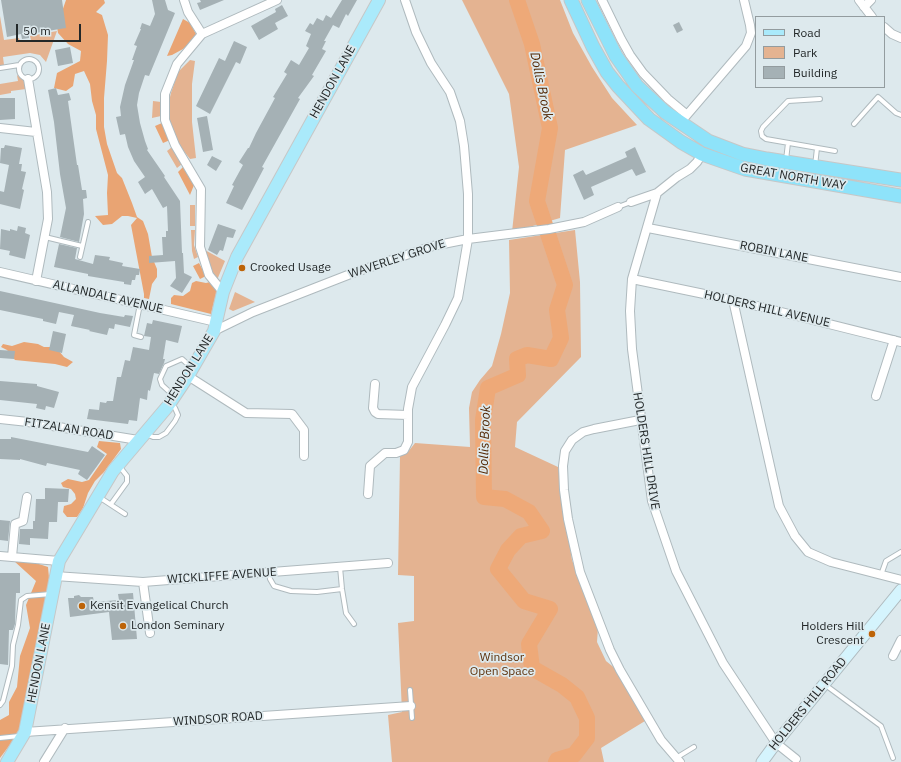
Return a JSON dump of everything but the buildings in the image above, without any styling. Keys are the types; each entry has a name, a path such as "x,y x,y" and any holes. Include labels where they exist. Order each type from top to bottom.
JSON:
{"highway":[{"name":"GREAT NORTH WAY","path":"571,0 593,47 607,72 649,119 681,142 702,154 734,166 763,173 901,196"},
{"name":"GREAT NORTH WAY","path":"588,0 608,42 626,71 649,98 664,112 683,118 708,140 742,154 901,180"}],"main road":[{"name":"HENDON LANE","path":"7,762 24,733 59,561 118,465 172,399 190,372 215,326 223,292 237,257 379,0"},
{"name":"HOLDERS HILL ROAD","path":"762,762 901,590"}],"street":[{"path":"184,0 188,12 202,34"},
{"path":"223,292 209,275 200,247 201,189 175,145 165,120 165,94 177,64 202,34 277,0"},
{"path":"368,494 370,466 385,453 396,453 404,450 408,442 408,415 412,387 446,325 458,298 468,239 468,194 464,146 460,121 450,92 431,63 416,32 406,0"},
{"name":"GREAT NORTH WAY","path":"602,0 630,55 643,73 668,99 683,118"},
{"path":"683,118 746,46 751,32 744,0"},
{"path":"859,0 871,16"},
{"path":"864,7 871,0"},
{"path":"885,28 892,34 901,38"},
{"path":"28,79 47,192 48,220 36,281"},
{"path":"0,128 36,132"},
{"path":"657,193 690,169 702,154"},
{"name":"WAVERLEY GROVE","path":"631,202 657,193"},
{"name":"HOLDERS HILL DRIVE","path":"657,193 632,280 630,311 632,349 640,420 652,501 676,571 723,663 776,743 796,759"},
{"name":"WAVERLEY GROVE","path":"215,326 353,273 433,246 468,239 549,229 584,222 618,207"},
{"name":"ROBIN LANE","path":"648,228 901,277"},
{"name":"ALLANDALE AVENUE","path":"0,272 140,304 215,326"},
{"name":"HOLDERS HILL AVENUE","path":"632,280 733,300 898,341"},
{"path":"733,300 779,506 795,536 808,552 831,562 864,572 881,574 901,580"},
{"path":"876,396 898,341"},
{"path":"190,372 246,413 292,414 304,430 304,456"},
{"path":"374,384 373,408 375,412 378,414 408,415"},
{"name":"FITZALAN ROAD","path":"0,419 141,437"},
{"path":"640,420 583,432 572,440 566,451 564,466 564,490 568,519 580,572 610,650 648,719 661,740 678,760"},
{"path":"12,557 15,524 23,521 27,497"},
{"path":"0,556 59,561"},
{"name":"WICKLIFFE AVENUE","path":"55,576 143,582 388,563"},
{"path":"143,582 150,633"},
{"path":"893,656 901,640"},
{"name":"WINDSOR ROAD","path":"24,733 65,728 411,706"},
{"path":"44,762 65,728"}],"lane":[{"path":"0,68 19,65 24,60 28,59 35,60 39,68 35,77 28,79 20,75 19,65"},
{"path":"854,124 878,97 896,113 901,115"},
{"path":"820,99 788,101 763,127 761,131 762,136 766,139 835,151"},
{"path":"785,162 788,143"},
{"path":"815,167 817,148"},
{"name":"WAVERLEY GROVE","path":"618,207 631,202"},
{"path":"80,257 88,222"},
{"path":"45,238 82,246"},
{"path":"140,304 134,335 141,337"},
{"path":"141,437 159,437 166,433 178,415 172,399 162,385 160,379 166,366 182,359 190,372"},
{"path":"111,504 127,482 127,476 123,469 118,465"},
{"path":"98,497 125,514"},
{"path":"881,574 886,561 901,552"},
{"path":"340,567 346,613 354,624"},
{"path":"269,572 270,579 274,586 291,591 317,592 342,589"},
{"path":"0,706 3,701 12,666 13,645 18,625 21,600 27,596 52,594"},
{"path":"824,684 881,726 893,758"},
{"path":"410,690 412,718"},
{"path":"0,738 24,733"},
{"path":"678,760 694,747"}],"green space":[{"path":"462,0 560,0 573,33 592,67 612,98 637,125 565,150 560,218 512,232 519,167 509,94"},
{"path":"0,16 4,40 19,38 20,41 31,40 30,36 57,31 46,62 40,55 30,53 3,57 4,65 0,65"},
{"path":"190,60 195,61 192,84 192,122 196,158 190,159 179,145 169,126 167,109 178,72"},
{"path":"17,75 25,81 26,89 11,91 11,93 0,95 0,84 18,81"},
{"path":"153,101 161,102 161,116 152,118"},
{"path":"172,147 182,164 177,168 167,151"},
{"path":"190,205 195,205 195,226 190,226"},
{"path":"191,230 195,230 194,245 198,257 194,259 192,251"},
{"name":"Windsor Open Space","path":"575,230 580,282 581,357 517,422 515,447 558,467 572,560 598,628 597,642 606,661 617,670 645,721 601,748 604,762 392,762 388,715 402,712 398,623 414,621 414,576 398,575 400,456 408,452 415,443 470,447 469,408 472,392 492,366 510,293 509,240"},
{"path":"203,249 225,261 217,280 212,274"},
{"path":"235,292 255,302 233,311 229,309"}],"shaded area":[{"path":"66,0 104,0 105,3 96,12 102,15 108,35 104,98 104,127 107,144 117,173 122,178 137,217 143,221 148,234 152,257 157,269 157,277 152,284 149,299 144,298 131,225 137,218 122,216 112,224 103,225 95,216 108,215 108,175 96,129 96,115 92,101 90,84 84,71 75,74 73,86 66,91 54,88 57,73 80,61 81,51 68,44 58,33 57,26"},
{"path":"183,19 190,23 196,34 194,40 183,49 167,56"},
{"path":"162,123 170,140 163,143 155,126"},
{"path":"183,167 194,185 190,195 178,172"},
{"path":"199,263 206,276 200,279 193,266"},
{"path":"196,281 206,283 210,282 217,290 211,314 171,304 171,298 174,295 183,296 190,291 192,283"},
{"path":"24,342 38,344 44,347 52,347 73,362 67,367 55,364 15,360 7,350 1,347 3,344 12,346"},
{"path":"99,441 120,443 121,449 104,472 95,481 88,493 83,508 77,517 67,517 63,512 64,506 71,504 76,499 75,494 71,489 63,487 61,483 68,479 82,482 89,480 107,454 97,447"},
{"path":"14,561 33,562 48,567 49,578 41,630 21,730 0,758 0,720 9,715 9,702 17,687 20,656 30,628 26,605 36,581"}],"waterway":[{"name":"Dollis Brook","path":"517,0 532,44 550,128 537,201 565,285 557,310 561,338 551,359 527,355 517,359 518,375 488,388 483,420 484,497 505,499 529,512 542,531 521,536 508,550 498,569 524,601 550,609 529,644 532,668 562,685 577,697 587,718 587,738 574,755 557,760 556,762"}],"place":[{"name":"Crooked Usage","path":"242,268"},
{"name":"Kensit Evangelical Church","path":"82,606"},
{"name":"London Seminary","path":"123,626"},
{"name":"Holders Hill Crescent","path":"872,634"}]}
